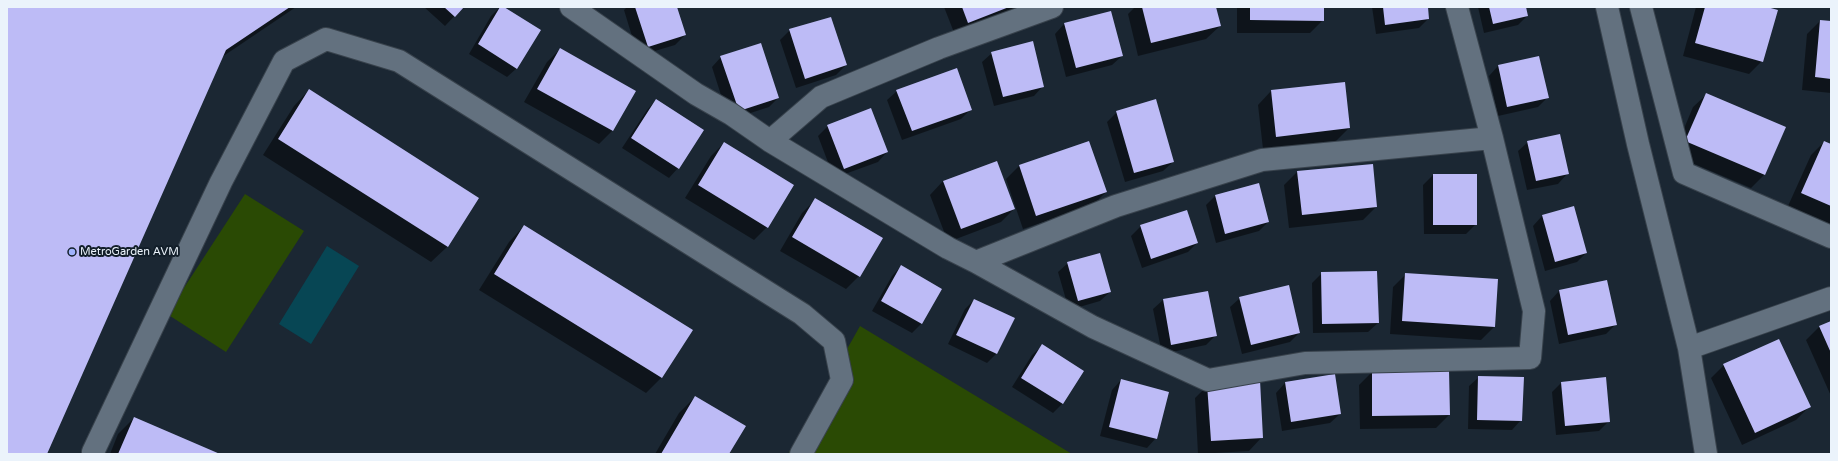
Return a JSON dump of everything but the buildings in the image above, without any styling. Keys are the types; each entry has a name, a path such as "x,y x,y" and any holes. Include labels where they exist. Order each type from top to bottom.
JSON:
{"street":[{"path":"571,7 696,94 731,114 770,141 948,248 1093,327 1208,380 1305,363 1530,358 1534,311 1492,138 1457,7"},
{"path":"770,141 821,97 939,48 1052,7"},
{"path":"1606,7 1689,348 1706,454"},
{"path":"1641,7 1684,173 1831,237"},
{"path":"94,454 93,452 221,182 284,61 326,39 399,61 802,314 834,340 842,380 801,454"},
{"path":"976,262 1116,206 1262,160 1492,138"},
{"path":"1689,348 1831,298"}],"green space":[{"path":"245,194 304,231 226,352 167,314"},
{"path":"860,326 1072,454 788,454"}],"water":[{"path":"327,246 359,266 311,344 279,324"}],"place":[{"name":"MetroGarden AVM","path":"72,252"}]}
